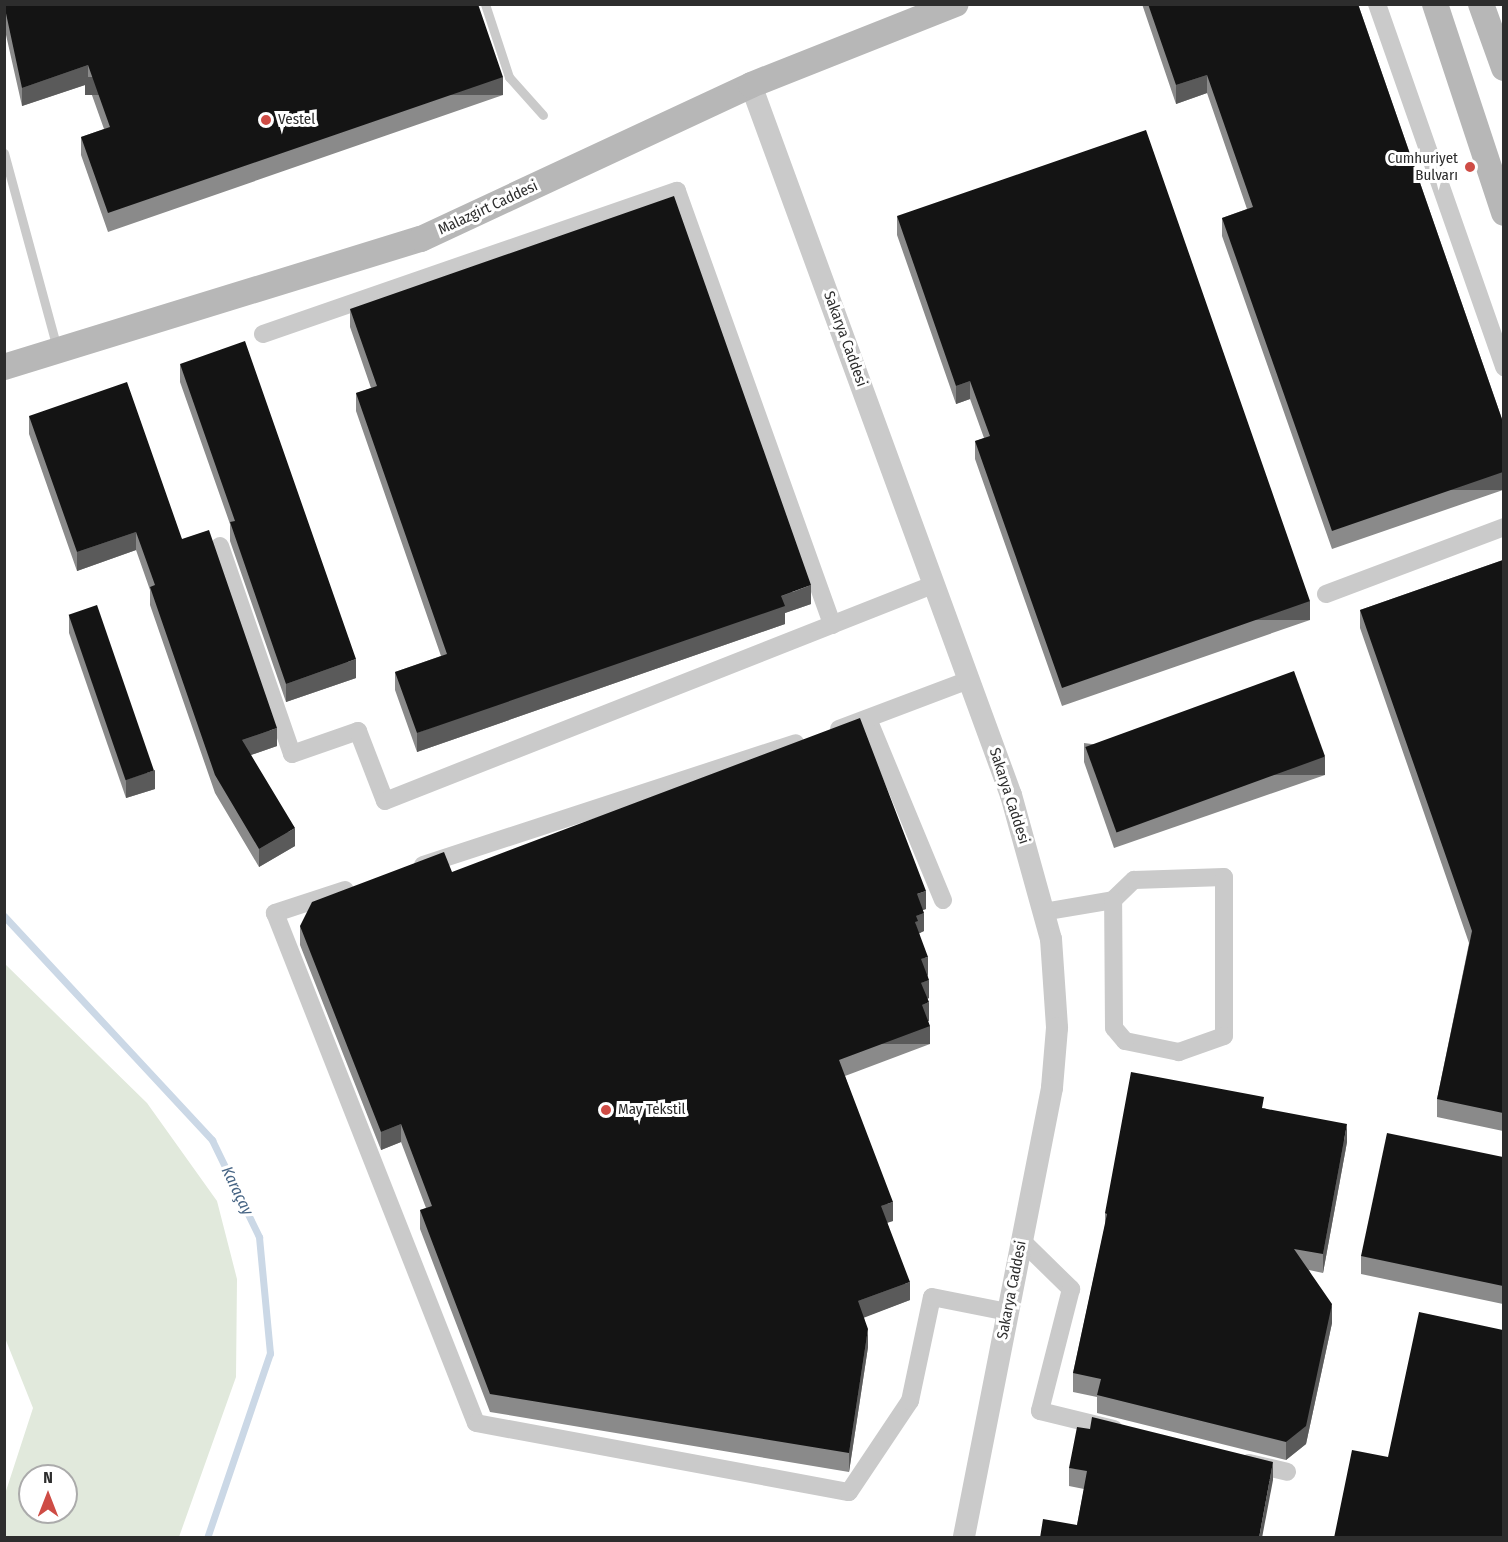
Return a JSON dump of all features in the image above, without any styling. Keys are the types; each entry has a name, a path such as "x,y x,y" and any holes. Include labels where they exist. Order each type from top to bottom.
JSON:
{"main road":[{"name":"Malazgirt Caddesi","path":"4,367 422,238 751,85 956,4"},
{"path":"1435,4 1503,213"},
{"path":"1481,4 1503,68"}],"street":[{"path":"1377,4 1503,367"},
{"name":"Sakarya Caddesi","path":"751,85 1011,795 1051,939 1057,1028 1052,1088 963,1538"},
{"path":"263,334 677,191 832,625"},
{"path":"1326,594 1503,526"},
{"path":"220,546 292,754 358,731 386,801 935,584"},
{"path":"409,870 818,736 969,680"},
{"path":"868,719 943,900"},
{"path":"1043,912 1113,900 1134,880 1224,877 1224,1036 1179,1052 1125,1041 1114,1028 1113,900"},
{"path":"364,884 275,914 476,1423 849,1492 910,1401 932,1297 1008,1312"},
{"path":"1022,1241 1071,1289 1040,1411 1130,1433"},
{"path":"1231,1458 1287,1472"}],"lane":[{"path":"485,4 509,77 543,115"},
{"path":"4,153 57,349"}],"shaded area":[{"path":"4,963 147,1103 217,1201 237,1279 236,1377 179,1537 5,1537 5,1494 33,1408 5,1338"}],"building":[{"name":"Vestel","path":"4,4 478,4 503,77 108,213 81,137 110,127 88,65 22,88"},
{"path":"1148,4 1358,4 1503,422 1503,472 1332,531 1222,218 1253,207 1207,75 1176,85"},
{"path":"1146,130 1310,601 1062,688 975,441 990,436 970,381 956,386 897,216"},
{"path":"674,196 811,585 781,596 785,606 417,733 395,672 447,654 356,393 377,386 350,309"},
{"path":"245,341 356,659 286,684 230,522 235,521 180,364"},
{"path":"127,382 182,539 209,530 277,728 242,740 295,828 259,849 215,775 150,587 155,585 136,532 77,552 29,416"},
{"path":"1503,560 1503,1113 1437,1099 1472,931 1360,610"},
{"path":"97,605 154,770 126,780 69,615"},
{"path":"1294,671 1325,757 1117,832 1085,747"},
{"name":"May Tekstil","path":"860,718 926,891 917,894 924,913 916,916 918,921 915,922 928,957 921,959 929,980 921,983 929,1002 922,1005 930,1026 839,1060 893,1202 881,1206 910,1282 858,1301 868,1329 849,1453 490,1394 420,1210 432,1206 401,1124 381,1132 300,926 312,902 444,852 452,872"},
{"path":"1131,1072 1264,1097 1262,1108 1347,1124 1323,1254 1294,1249 1332,1304 1306,1426 1286,1442 1097,1395 1101,1379 1073,1373 1107,1214 1105,1213"},
{"path":"1387,1133 1503,1157 1503,1286 1361,1256"},
{"path":"1419,1312 1503,1330 1503,1538 1334,1538 1352,1450 1388,1457"},
{"path":"1092,1417 1273,1462 1259,1538 1040,1538 1043,1519 1077,1525 1087,1471 1069,1468 1077,1427 1090,1429"}],"waterway":[{"name":"Karaçay","path":"4,916 212,1140 259,1237 270,1353 207,1538"}],"place":[{"name":"Vestel","path":"266,120"},
{"name":"Cumhuriyet Bulvarı","path":"1470,167"},
{"name":"May Tekstil","path":"606,1110"}]}
